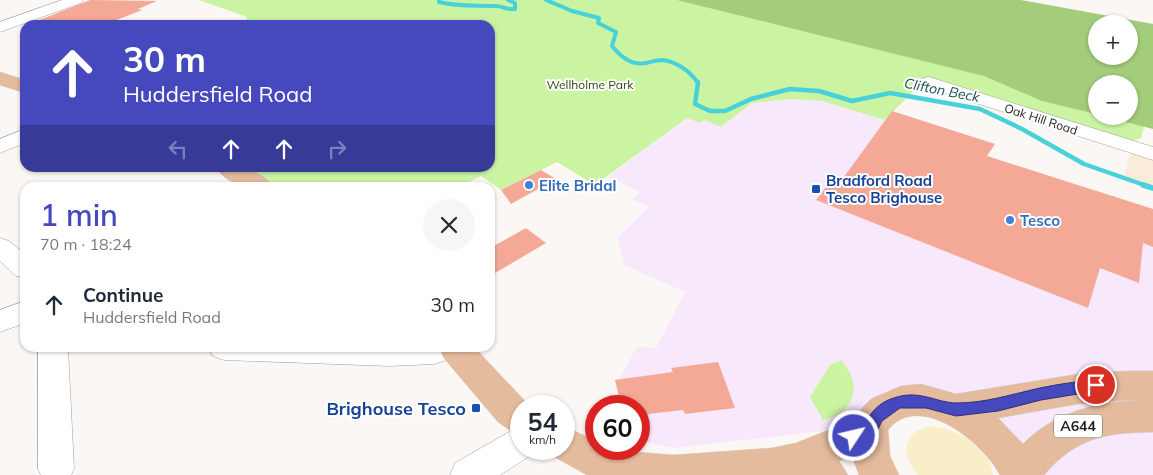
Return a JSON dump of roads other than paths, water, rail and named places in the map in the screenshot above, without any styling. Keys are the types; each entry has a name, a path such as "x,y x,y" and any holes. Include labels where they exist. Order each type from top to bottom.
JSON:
{"main road":[{"path":"0,78 20,85"},
{"path":"235,172 252,182"},
{"path":"459,352 510,410"},
{"name":"A644","path":"956,410 1096,385 1153,386"},
{"name":"A644","path":"870,430 877,416 887,408 900,402 926,401 956,410 988,430 1008,452 1020,474 1050,442 1081,425 1123,416 1153,416"},
{"path":"575,451 602,469 674,473 793,469 870,430"},
{"path":"870,430 869,448 879,475"}],"street":[{"path":"0,27 76,0"},
{"name":"Oak Hill Road","path":"929,82 1153,154"},
{"path":"0,147 20,137"},
{"path":"0,321 20,314"},
{"path":"53,352 56,468"},
{"path":"380,352 390,354 434,352"},
{"path":"468,475 510,450"}],"waterway":[{"name":"Clifton Beck","path":"439,0 439,2 453,5 498,6 515,9 515,3 508,0"},
{"name":"Clifton Beck","path":"546,0 572,11 599,18 598,23 616,32 612,46 631,62 641,64 658,60 673,62 687,71 698,83"},
{"name":"Clifton Beck","path":"698,83 695,104 710,111 725,111 751,99 790,89 819,91 852,101 890,93 980,109 1022,129 1084,164 1147,186"},
{"name":"Clifton Beck","path":"1143,185 1153,188"}],"place":[{"name":"Elite Bridal","path":"529,185"},
{"name":"Bradford Road Tesco Brighouse","path":"816,189"},
{"name":"Tesco","path":"1010,220"},
{"name":"Brighouse Tesco","path":"476,408"}],"park label":[{"name":"Wellholme Park","path":"590,84"}]}
